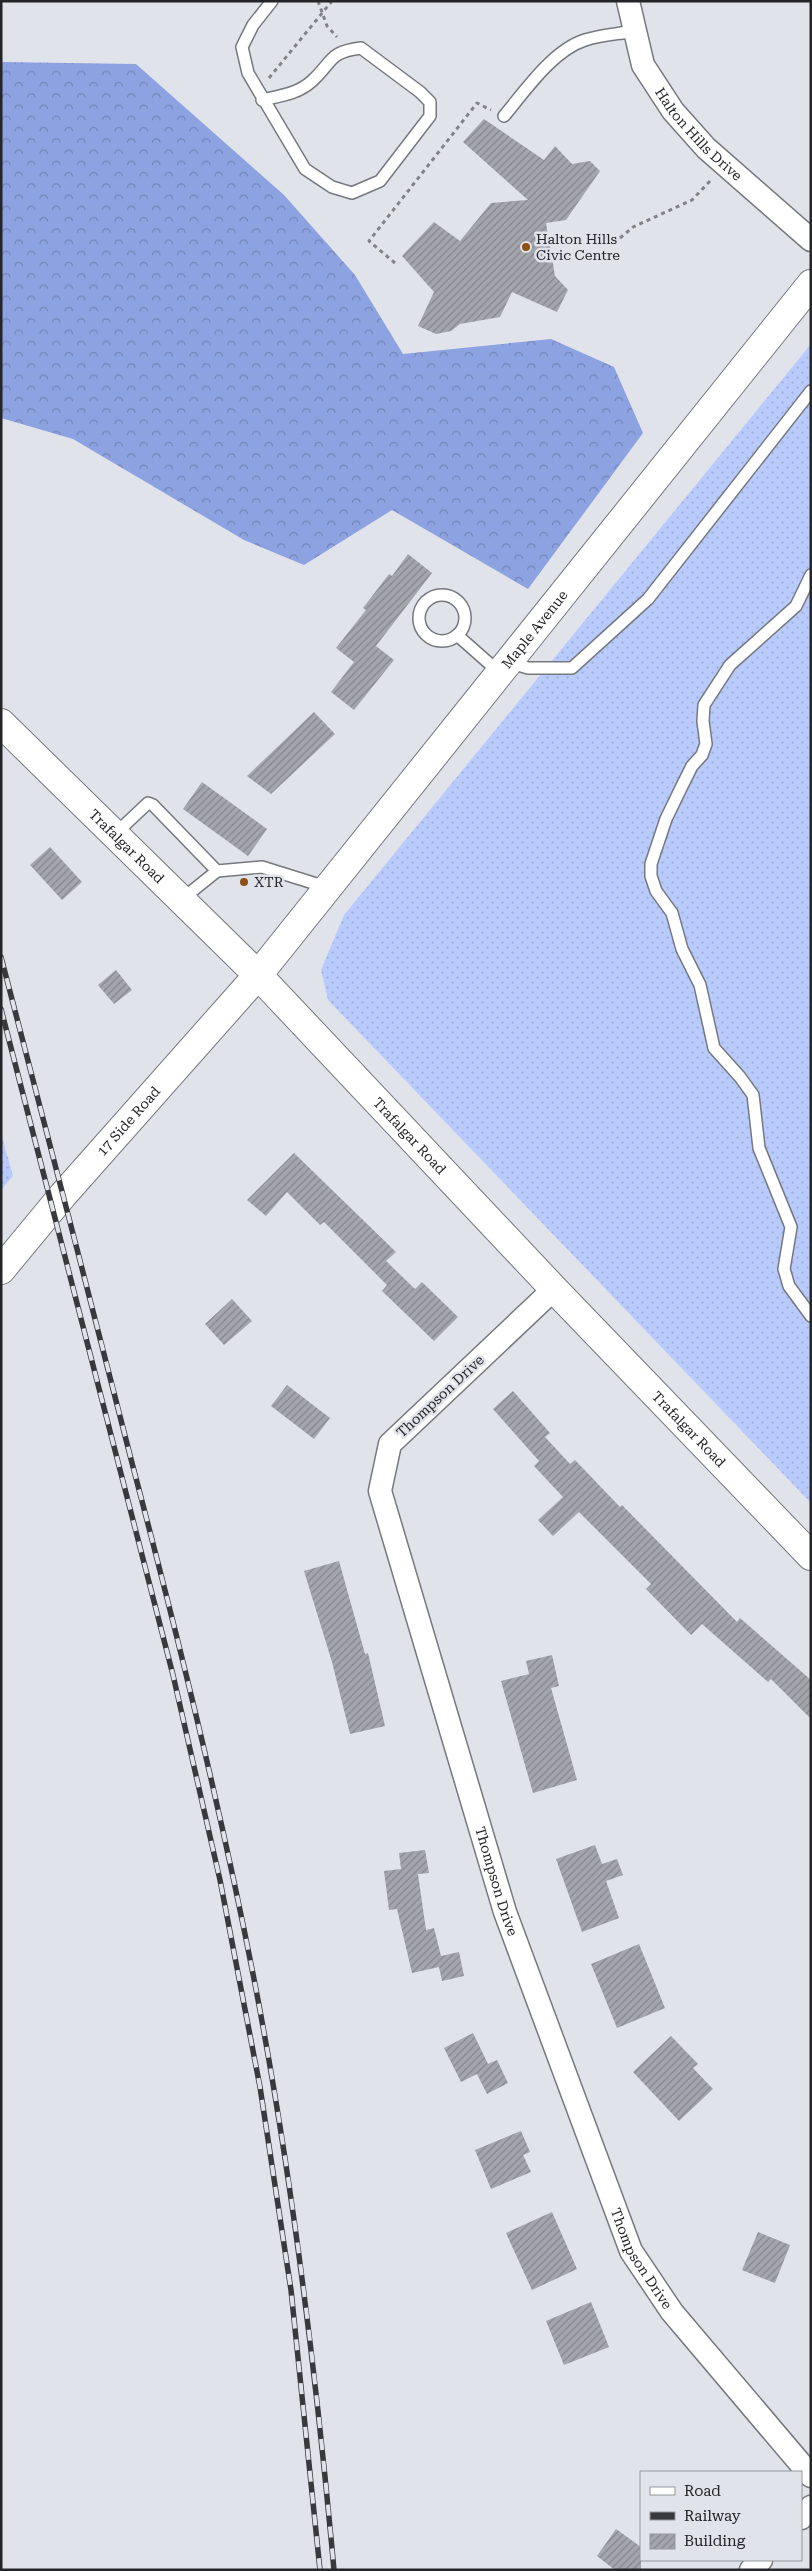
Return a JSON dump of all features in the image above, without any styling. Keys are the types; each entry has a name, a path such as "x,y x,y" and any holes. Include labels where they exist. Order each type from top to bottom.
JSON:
{"main road":[{"name":"Maple Avenue","path":"258,975 811,284"},
{"name":"Trafalgar Road","path":"1,723 258,975 554,1289 811,1556"},
{"name":"17 Side Road","path":"1,1270 63,1195 258,975"}],"street":[{"name":"Halton Hills Drive","path":"628,1 643,65 672,111 706,148 811,240"},
{"name":"Thompson Drive","path":"554,1289 390,1444 380,1491 505,1912 631,2251 672,2312 811,2476"},
{"path":"802,2517 811,2507"},
{"path":"751,2570 760,2561"}],"lane":[{"path":"259,96 293,93 312,82 333,56 346,50 361,48 420,92 430,102 430,116 380,181 352,193 332,187 306,169 259,96 248,73 242,47 253,25 272,1"},
{"path":"504,116 545,68 570,48 584,40 634,31"},
{"path":"457,635 504,668 572,668 648,599 811,391"},
{"path":"811,575 796,606 761,640 730,664 704,705 702,721 706,744 702,755 692,766 666,819 651,864 651,876 656,891 672,913 682,949 700,985 714,1048 753,1095 759,1148 791,1227 784,1269 789,1286 811,1316"},
{"path":"444,595 459,602 466,616 462,632 457,635 448,641 432,640 421,628 419,612 429,599 444,595"},
{"path":"115,834 148,803 153,805 217,871"},
{"path":"182,900 217,871 262,867 328,888"}],"path":[{"path":"318,1 327,26 346,50"},
{"path":"259,96 332,1"},
{"path":"395,262 369,241 478,103 504,116"},
{"path":"620,238 633,227 692,200 724,164"}],"shaded area":[{"path":"811,344 811,1503 328,1000 321,970 344,915"},
{"path":"1,1133 13,1176 1,1190"}],"green space":[{"path":"1,62 136,64 284,195 355,275 403,354 551,339 614,367 643,433 528,589 392,510 304,565 244,540 73,439 1,418"}],"building":[{"path":"484,119 544,160 555,146 572,164 590,161 600,171 566,220 546,223 555,276 568,290 557,312 512,292 500,317 460,324 451,331 436,334 418,326 434,292 402,256 434,222 460,241 491,203 528,200 463,142"},
{"path":"408,554 432,573 376,646 394,660 354,710 331,692 354,662 336,648 366,610 363,608 389,574 392,576"},
{"path":"314,712 335,734 271,794 247,776"},
{"path":"202,782 267,829 248,856 183,809"},
{"path":"50,847 82,882 62,900 30,865"},
{"path":"116,970 132,990 114,1004 98,985"},
{"path":"294,1153 396,1252 386,1261 415,1289 422,1282 458,1317 434,1341 382,1291 387,1285 324,1222 320,1225 287,1192 266,1216 247,1200"},
{"path":"232,1299 252,1321 224,1345 205,1324"},
{"path":"287,1385 330,1418 314,1439 271,1406"},
{"path":"513,1391 550,1433 545,1437 570,1464 575,1460 737,1622 740,1618 811,1680 811,1719 771,1679 768,1682 702,1624 691,1635 646,1589 651,1584 579,1512 553,1536 538,1520 563,1497 534,1466 539,1461 493,1409"},
{"path":"339,1561 365,1654 368,1653 385,1726 350,1734 332,1662 304,1571"},
{"path":"552,1655 559,1686 551,1688 577,1780 533,1793 501,1681 529,1674 526,1661"},
{"path":"595,1845 602,1864 617,1859 623,1875 606,1881 619,1918 582,1932 556,1859"},
{"path":"425,1850 429,1873 418,1874 426,1930 434,1928 441,1956 459,1952 464,1976 442,1981 439,1967 412,1973 397,1909 389,1910 384,1871 401,1869 399,1853"},
{"path":"639,1944 665,2008 617,2028 591,1964"},
{"path":"473,2033 488,2064 497,2060 508,2083 487,2094 477,2074 461,2082 444,2048"},
{"path":"671,2036 698,2064 693,2068 713,2089 679,2121 633,2072"},
{"path":"521,2131 530,2152 523,2155 531,2172 491,2189 475,2150"},
{"path":"552,2212 577,2269 532,2290 506,2233"},
{"path":"758,2232 790,2245 775,2283 742,2270"},
{"path":"591,2302 609,2347 564,2365 546,2321"},
{"path":"616,2529 640,2546 641,2570 615,2570 597,2556"}],"railway":[{"path":"1,957 181,1656 241,1914 268,2052 302,2273 334,2570"},
{"path":"1,1009 173,1675 220,1880 260,2087 291,2290 320,2570"}],"place":[{"name":"Halton Hills Civic Centre","path":"526,247"},
{"name":"XTR","path":"244,882"}]}
